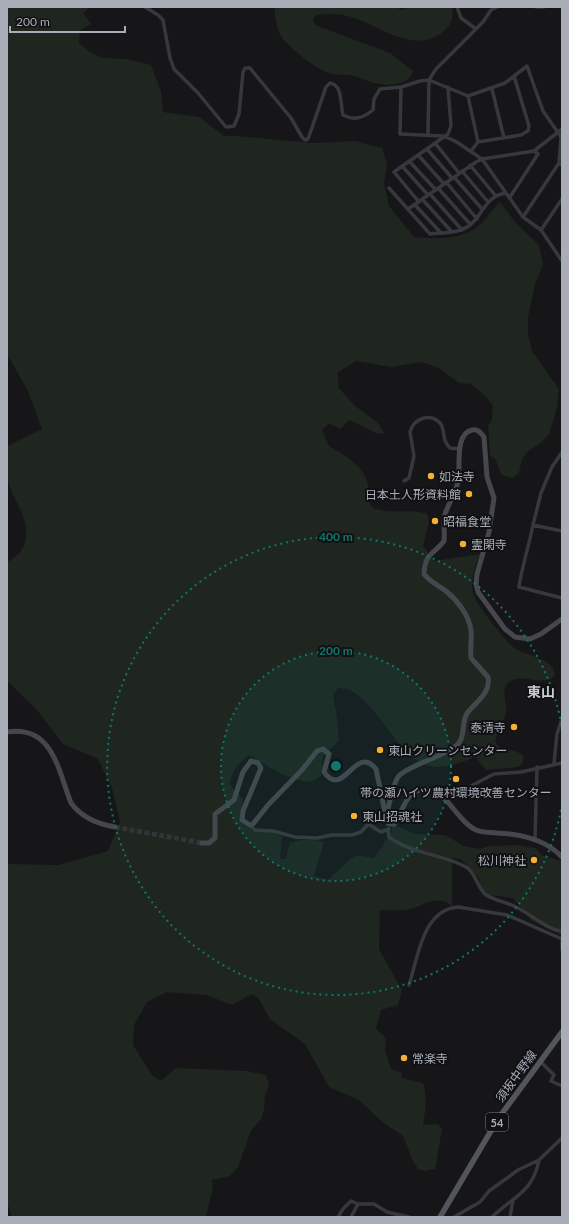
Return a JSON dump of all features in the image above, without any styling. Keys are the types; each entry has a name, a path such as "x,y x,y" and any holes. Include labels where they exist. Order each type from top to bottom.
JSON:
{"main road":[{"name":"須坂中野線","path":"440,1217 498,1120 562,1032"}],"street":[{"path":"145,7 163,20 170,58 174,69 198,93 226,127 234,126 239,114 243,72 245,68 250,68 291,118 302,138 305,140 308,139 324,93 330,83 338,87 343,115 350,119 366,115 373,110 374,99 380,89 401,87 420,81 429,80 468,96 492,89 514,76 527,66 542,111 560,131 561,164 523,218"},
{"path":"457,7 461,18 476,29"},
{"path":"428,134 429,80 436,69 476,29 490,10 497,7"},
{"path":"536,7 544,7"},
{"path":"471,151 478,142 521,136 528,131 529,126 514,76"},
{"path":"401,87 400,134 428,134 443,136 455,141 482,159 510,197 523,218 541,230 562,261"},
{"path":"448,87 451,126 448,134 443,136 394,172 420,201 452,232"},
{"path":"492,89 504,138"},
{"path":"468,96 478,142"},
{"path":"408,209 470,165 482,159 534,151 560,131"},
{"path":"435,143 488,202"},
{"path":"427,149 482,209"},
{"path":"510,197 538,154 534,151"},
{"path":"418,155 477,219"},
{"path":"409,161 470,224"},
{"path":"470,165 495,195"},
{"path":"402,166 462,230"},
{"path":"389,188 430,234 462,230 477,219 482,209 495,195 506,193"},
{"path":"541,230 562,199"},
{"path":"415,205 441,233"},
{"path":"404,481 409,478 414,456 410,432 417,420 429,417 434,418 442,425 444,443 450,448 460,449"},
{"path":"386,816 398,777 405,770 444,754 458,744 462,736 464,717 484,696 488,688 488,677 471,658 471,628 466,615 455,599 445,590 430,582 424,574 424,565 430,553 444,541 445,514 458,482 460,440 465,433 475,430 480,432 484,438 487,477 494,498 489,532 477,574 476,584 478,592 505,629 515,637 530,638 541,634 562,619"},
{"path":"562,452 552,467 541,493 529,545 523,563 519,587 562,598"},
{"path":"533,525 562,531"},
{"path":"554,763 557,734 562,719"},
{"path":"7,732 26,731 44,741 51,753 71,803 76,809 96,823 115,827"},
{"path":"250,825 253,824 268,805 302,770 317,751 323,749 329,754 324,772 332,779 339,780 347,775 357,764 369,762 376,769 379,779 387,822 389,824 388,830 390,837 398,843 454,862 470,870 484,893 490,897 513,906 547,925 562,931"},
{"path":"202,843 209,844 215,838 215,814 234,800 243,772 251,761 258,763 261,768 243,811 242,820 255,830 273,831 304,838 352,835 361,832 368,824 381,832 388,830"},
{"path":"389,824 394,824 397,820 402,805 411,796 423,790 438,792 468,788 494,774 521,772 554,763 562,763"},
{"path":"535,839 537,767"},
{"path":"438,792 461,819 477,831 518,835 535,839 549,846 562,857"},
{"path":"409,985 417,956 431,920 450,907 508,914 562,939 562,950"},
{"path":"540,1061 554,1075 551,1081 562,1086"},
{"path":"454,1217 480,1202 489,1191 518,1170 539,1160 562,1138"},
{"path":"492,1217 532,1182 539,1160"},
{"path":"338,1217 351,1200 358,1204 374,1204 388,1212 409,1217"},
{"path":"510,1217 513,1200"},
{"path":"351,1217 358,1204"}],"shaded area":[{"path":"7,7 90,7 83,13 91,24 80,30 79,43 90,52 103,58 127,59 151,65 161,91 163,112 199,117 224,136 314,143 355,141 382,148 387,164 384,183 389,206 414,237 447,238 463,234 480,225 500,202 515,222 539,245 543,265 535,284 528,317 528,335 532,351 559,389 557,408 549,434 541,443 528,451 522,459 519,473 512,478 502,475 495,459 490,455 488,427 492,419 493,406 487,398 471,384 459,383 439,368 422,362 391,367 356,361 338,372 338,387 355,406 377,422 384,433 378,434 349,420 340,429 329,423 322,430 329,446 353,461 363,472 368,485 369,500 373,508 387,511 420,512 427,514 429,521 423,546 434,561 480,554 472,583 473,593 479,605 499,632 512,646 540,659 550,665 554,670 555,675 550,679 538,681 525,679 513,680 508,683 505,689 506,713 498,732 496,743 503,750 515,751 523,755 523,763 518,767 486,770 475,757 444,767 434,767 422,764 411,756 360,697 349,689 338,688 333,695 339,740 323,757 321,776 312,782 295,779 279,773 249,755 236,768 230,785 243,799 240,820 244,824 249,827 277,834 282,837 280,859 285,859 290,843 307,840 324,842 314,876 328,880 349,860 357,855 374,858 391,833 392,826 396,825 415,834 445,835 464,846 479,849 489,846 516,845 536,848 541,855 561,861 562,934 532,921 513,898 490,895 481,890 479,878 461,859 452,858 452,906 446,902 434,901 405,910 380,910 379,949 402,990 398,1005 381,1010 376,1029 386,1038 385,1050 391,1069 402,1073 401,1078 423,1083 426,1098 423,1125 438,1124 442,1129 435,1169 425,1171 418,1169 413,1161 403,1136 381,1121 359,1100 329,1087 305,1044 270,1019 259,999 252,994 232,1005 206,995 167,992 147,1002 134,1025 133,1045 152,1075 161,1081 176,1068 247,1071 266,1075 269,1085 265,1096 264,1110 261,1119 251,1131 238,1167 230,1176 212,1180 213,1187 206,1217 12,1217 7,1202 7,864 59,865 108,851 120,822 112,788 98,759 63,744 37,710 7,681 7,562 21,551 25,542 26,533 23,517 7,478 7,446 42,429 28,391 7,354"},
{"path":"274,7 395,7 402,10 411,7 452,7 453,14 450,23 444,31 432,38 420,41 408,40 396,36 359,20 343,15 316,15 313,20 315,25 390,53 413,71 408,79 400,83 384,85 350,75 329,73 308,61 295,51 279,33"}],"tunnel":[{"path":"115,827 202,843"}],"place":[{"name":"如法寺","path":"431,476"},
{"name":"日本土人形資料館","path":"469,494"},
{"name":"昭福食堂","path":"435,521"},
{"name":"霊閑寺","path":"463,544"},
{"name":"泰清寺","path":"514,727"},
{"name":"東山クリーンセンター","path":"380,750"},
{"name":"帯の瀬ハイツ農村環境改善センター","path":"456,779"},
{"name":"東山招魂社","path":"354,816"},
{"name":"松川神社","path":"534,860"},
{"name":"常楽寺","path":"404,1058"}],"district":[{"name":"東山","path":"541,691"}]}
